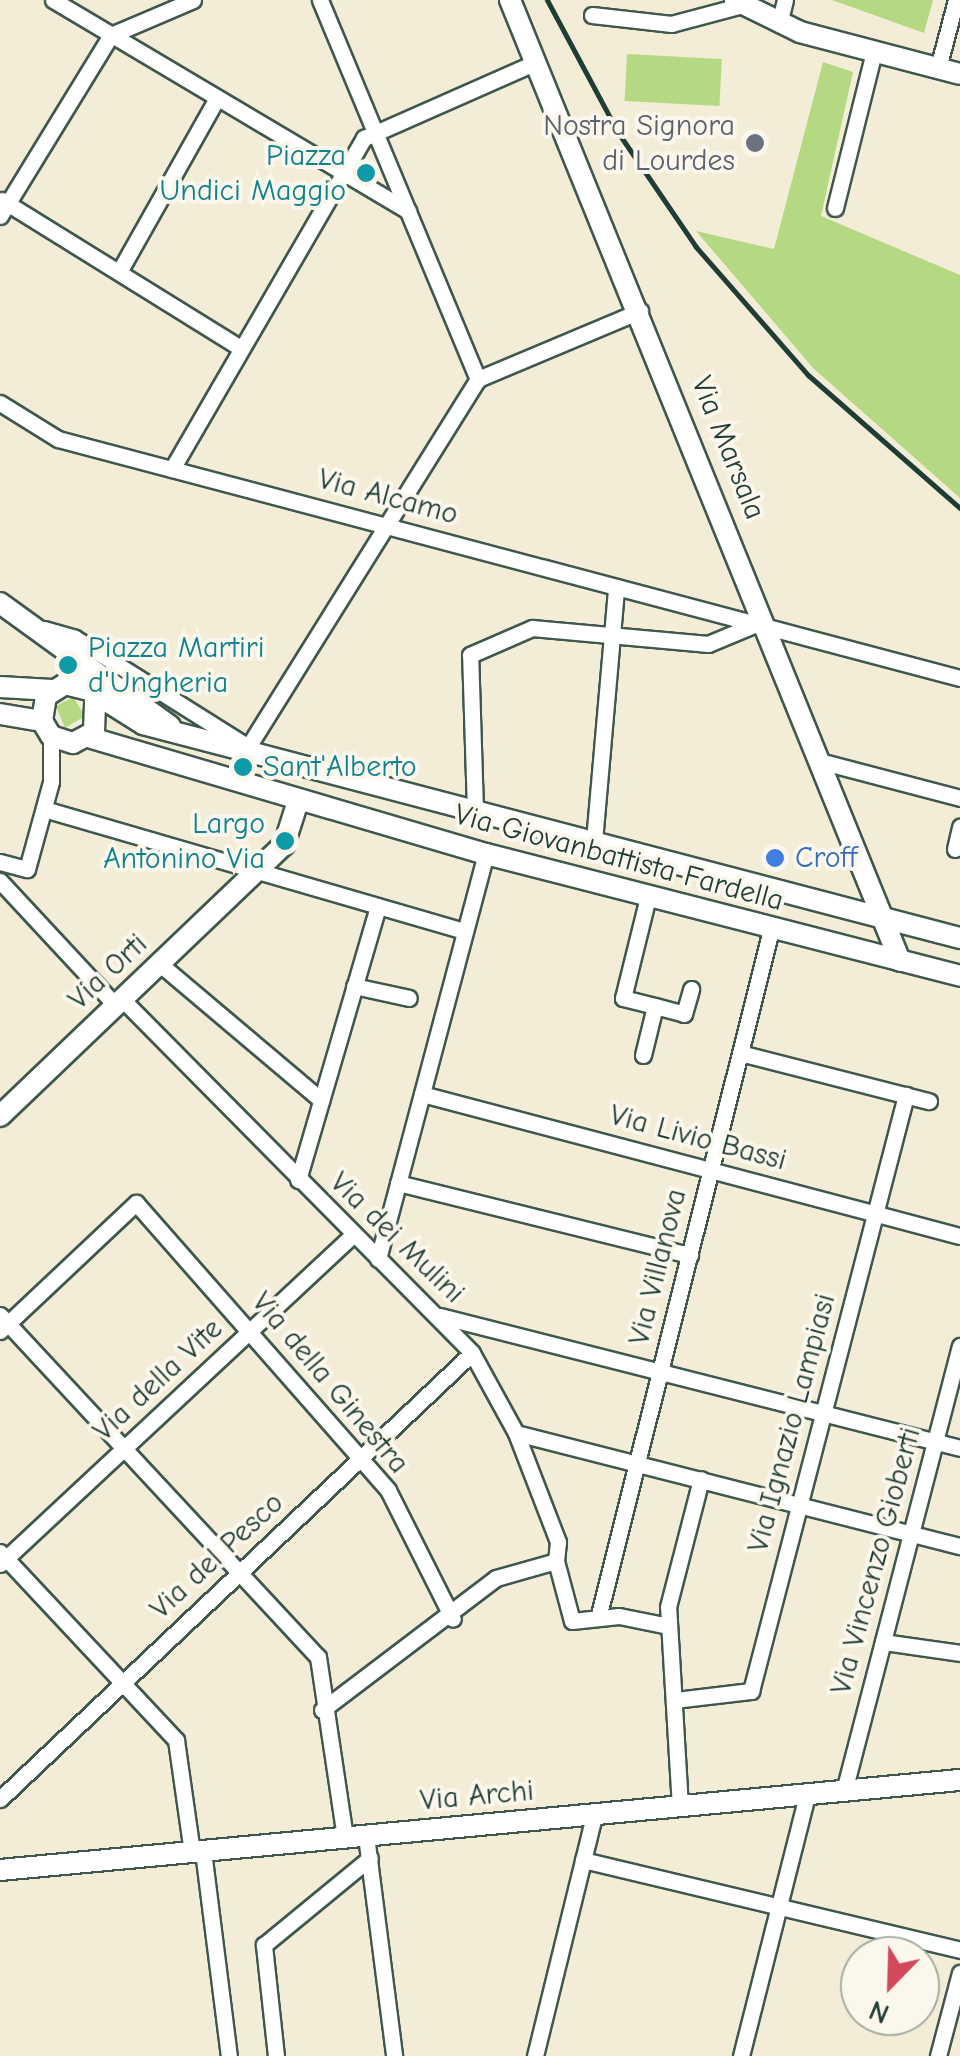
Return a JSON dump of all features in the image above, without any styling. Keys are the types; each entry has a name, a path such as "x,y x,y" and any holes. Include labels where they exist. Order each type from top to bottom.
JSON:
{"main road":[{"name":"Via Marsala","path":"510,0 640,311 763,625 827,762 900,960"},
{"path":"739,3 779,24 960,74"},
{"path":"0,602 68,645 189,738"},
{"path":"48,738 55,688 69,662 68,645"},
{"path":"68,645 100,718 88,738"},
{"path":"0,687 92,693"},
{"name":"Via Giovanbattista Fardella","path":"92,693 127,718 189,738 258,751 960,938"},
{"name":"Via Giovanbattista Fardella","path":"0,714 48,738 88,738 486,854 960,976"},
{"name":"Via Orti","path":"0,1116 284,845 298,801"},
{"name":"Via Archi","path":"0,1870 960,1780"}],"street":[{"path":"53,0 411,218"},
{"path":"191,0 110,35 2,206 241,348"},
{"path":"320,0 376,126 478,379"},
{"path":"779,24 785,0"},
{"path":"938,68 956,0"},
{"path":"592,14 671,24 739,3"},
{"path":"835,208 874,52"},
{"path":"172,468 337,175 376,126 536,62"},
{"path":"118,272 217,98"},
{"path":"44,630 75,638 258,751 478,379 640,311"},
{"name":"Via Alcamo","path":"0,403 58,439 960,678"},
{"path":"594,841 616,587"},
{"path":"475,810 470,655 532,628 708,644 763,625"},
{"path":"0,862 27,869 44,810 48,738"},
{"path":"827,762 960,798"},
{"path":"44,810 464,931"},
{"path":"955,848 960,827"},
{"path":"378,1259 486,854"},
{"name":"Via dei Mulini","path":"0,882 467,1348 516,1433 558,1542 556,1562 572,1621 598,1618"},
{"path":"648,896 623,998 684,1014 690,989"},
{"path":"298,1180 378,906"},
{"name":"Via Villanova","path":"598,1618 772,930"},
{"path":"160,964 321,1100"},
{"path":"354,986 410,998"},
{"path":"643,1055 655,1006"},
{"path":"740,1053 929,1101"},
{"name":"Via Livio Bassi","path":"422,1094 960,1236"},
{"name":"Via Ignazio Lampiasi","path":"675,1700 751,1691 906,1095"},
{"path":"398,1183 690,1255"},
{"name":"Via della Ginestra","path":"3,1323 136,1203 252,1330 388,1490 453,1619"},
{"name":"Via della Vite","path":"2,1558 354,1236"},
{"path":"438,1316 960,1448"},
{"path":"3,1323 318,1658 322,1710 356,1837 370,1858 394,2056"},
{"name":"Via del Pesco","path":"0,1800 360,1459 467,1348 481,1326"},
{"name":"Via Vincenzo Gioberti","path":"844,1791 960,1346"},
{"path":"516,1433 960,1546"},
{"path":"680,1807 668,1626 701,1479"},
{"path":"2,1558 176,1740 198,1852 229,2056"},
{"path":"322,1710 453,1619 496,1578 556,1562"},
{"path":"598,1618 668,1626"},
{"path":"883,1642 960,1654"},
{"path":"741,2056 807,1795"},
{"path":"535,2056 594,1815"},
{"path":"276,2056 264,1945 370,1858"},
{"path":"583,1860 960,1950"},
{"path":"938,2056 960,1973"}],"green space":[{"path":"832,0 933,0 924,33"},
{"path":"627,54 722,59 719,106 625,101"},
{"path":"823,62 853,72 821,216 960,275 960,498 813,368 696,231 774,249"},
{"path":"73,697 85,716 65,728 56,706"}],"railway":[{"path":"547,0 619,134 696,247 808,375 960,508"}],"place":[{"name":"Nostra Signora di Lourdes","path":"755,143"},
{"name":"Piazza Undici Maggio","path":"366,173"},
{"name":"Piazza Martiri d'Ungheria","path":"68,665"},
{"name":"Sant'Alberto","path":"243,767"},
{"name":"Largo Antonino Via","path":"285,841"},
{"name":"Croff","path":"775,858"}]}
